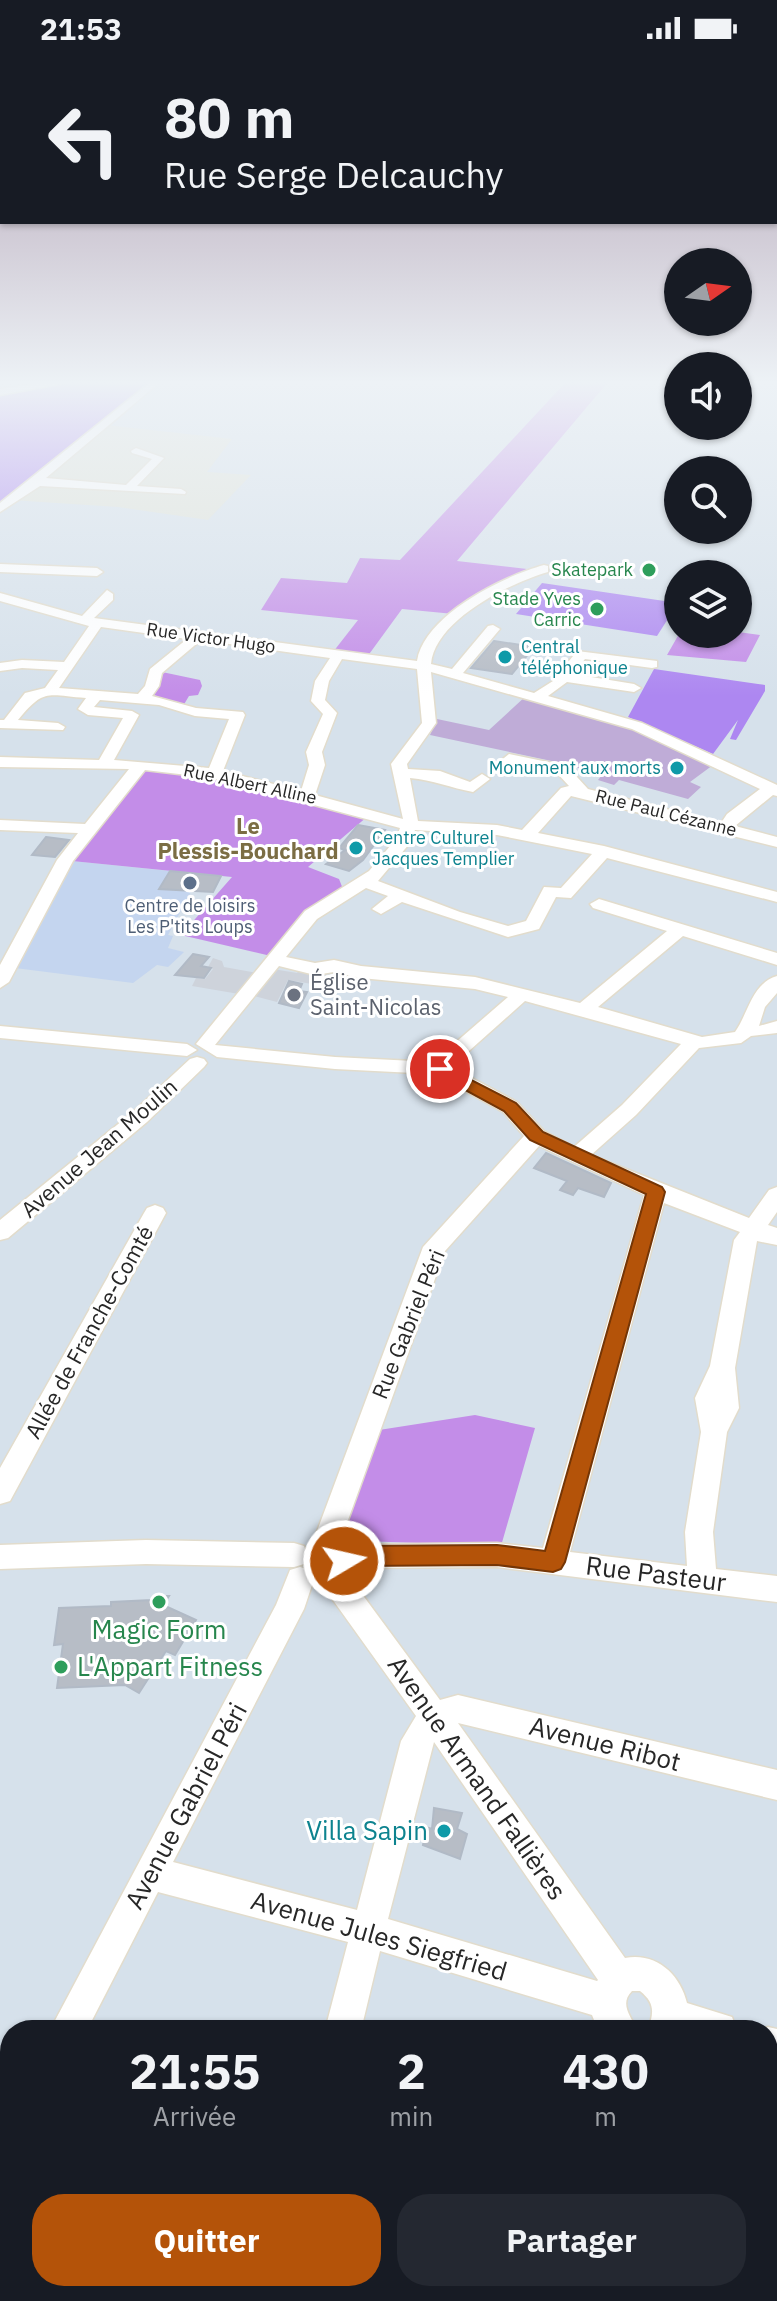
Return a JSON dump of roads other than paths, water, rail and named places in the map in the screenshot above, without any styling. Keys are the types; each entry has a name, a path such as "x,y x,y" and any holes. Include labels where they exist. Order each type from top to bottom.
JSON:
{"street":[{"path":"0,509 30,487"},
{"path":"111,487 181,492"},
{"path":"0,568 97,572"},
{"path":"408,825 411,813 400,773 401,759 422,736 429,723 424,655 433,636 462,612 516,578 544,569"},
{"path":"52,692 91,622 107,600 107,589"},
{"name":"Rue Victor Hugo","path":"0,597 91,622 424,666 539,696 666,737 774,789"},
{"path":"455,674 487,630"},
{"path":"142,699 152,686 155,672 198,636"},
{"path":"565,651 652,664"},
{"path":"539,696 564,677 582,654"},
{"path":"307,796 317,765 314,752 330,713 318,701 322,681 338,655"},
{"path":"0,667 69,666"},
{"path":"564,677 634,688"},
{"path":"4,724 30,696 52,692 91,700"},
{"path":"26,701 142,699 195,712 238,715 214,773"},
{"path":"91,700 88,711 131,714 103,765"},
{"path":"4,724 58,727"},
{"path":"499,769 509,759 562,769 582,792"},
{"name":"Rue Albert Alline","path":"0,762 141,765 214,773 408,825 480,829 604,851 777,897"},
{"path":"0,982 65,860 141,765"},
{"path":"400,773 440,776 455,784 473,787 482,779"},
{"path":"725,828 733,817 774,789"},
{"name":"Rue Paul Cézanne","path":"526,836 567,791 582,792 777,842"},
{"path":"0,825 91,829"},
{"name":"Avenue Jean Moulin","path":"0,1232 140,1117 202,1052 311,915 366,882 404,840 408,825"},
{"path":"366,882 454,916 508,932 516,931 533,925 550,891 565,894 604,851"},
{"path":"381,909 401,895"},
{"path":"599,904 777,959"},
{"path":"583,1010 682,928"},
{"path":"275,960 315,969 334,966 361,972 475,983 694,1042 732,1040 748,1030 756,1005 777,982"},
{"path":"438,1068 521,995"},
{"path":"748,1030 759,1032 777,1027"},
{"path":"0,1032 335,1063 438,1068 510,1107 536,1136 576,1157 656,1192 777,1237"},
{"path":"576,1157 629,1110 694,1042"},
{"name":"Rue Gabriel Péri","path":"335,1559 435,1247 536,1136"},
{"path":"553,1562 656,1192"},
{"path":"689,1577 714,1432 726,1408 722,1368 746,1240 777,1195"},
{"name":"Allée de Franche-Comté","path":"0,1493 155,1213"},
{"path":"0,1557 146,1552 297,1567 304,1545 335,1559"},
{"name":"Rue Pasteur","path":"297,1567 320,1585 335,1559 497,1555 777,1589"},
{"name":"Avenue Armand Fallières","path":"335,1559 614,2003"},
{"name":"Avenue Gabriel Péri","path":"73,2020 289,1609 297,1567"},
{"name":"Avenue Ribot","path":"434,1716 458,1709 777,1785"},
{"path":"345,2020 417,1741 434,1716"},
{"name":"Avenue Jules Siegfried","path":"150,1873 367,1930 614,2003 628,1973 645,1974 655,1979 669,1997 668,2020"}],"place":[{"name":"Skatepark","path":"649,570"},
{"name":"Stade Yves Carric","path":"597,609"},
{"name":"Central téléphonique","path":"505,657"},
{"name":"Monument aux morts","path":"677,768"},
{"name":"Centre Culturel Jacques Templier","path":"356,848"},
{"name":"Centre de loisirs Les P'tits Loups","path":"190,883"},
{"name":"Église Saint-Nicolas","path":"294,995"},
{"name":"Magic Form","path":"159,1602"},
{"name":"L'Appart Fitness","path":"61,1667"},
{"name":"Villa Sapin","path":"444,1831"}],"district":[{"name":"Le Plessis-Bouchard","path":"248,838"}]}
